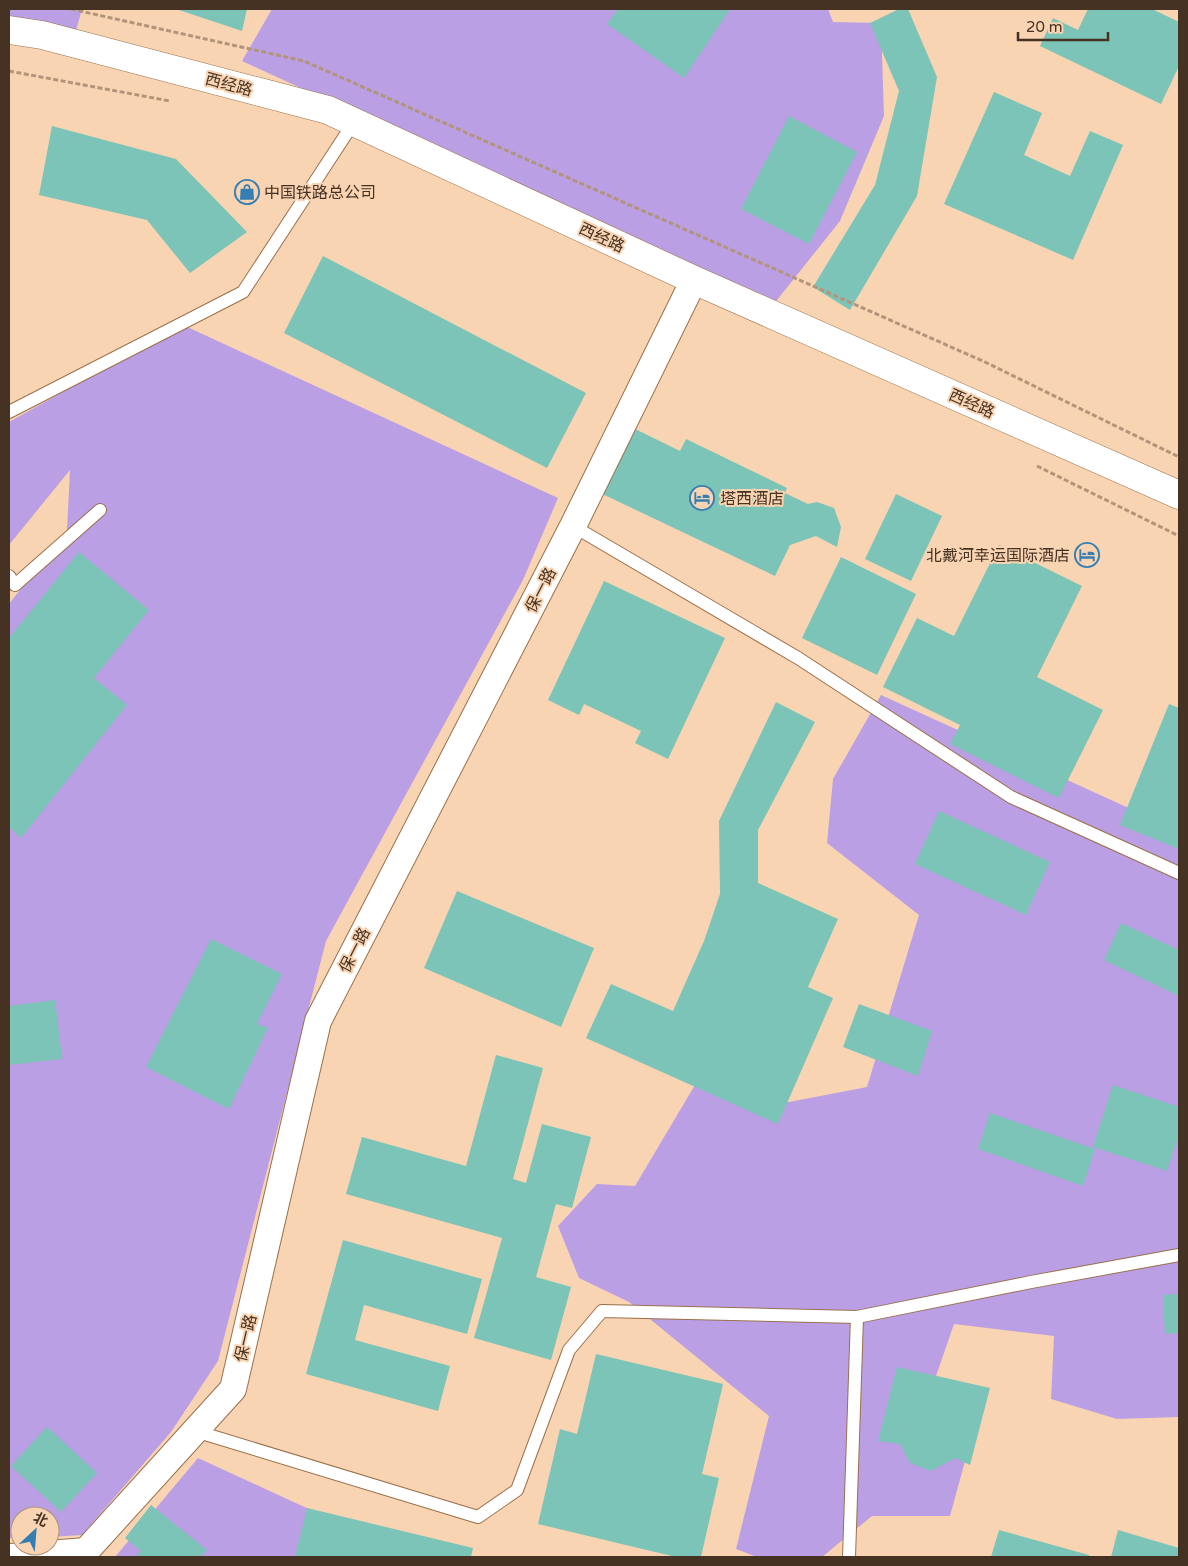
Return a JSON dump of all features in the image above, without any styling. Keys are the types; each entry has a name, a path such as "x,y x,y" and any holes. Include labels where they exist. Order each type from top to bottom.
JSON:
{"main road":[{"name":"西经路","path":"9,30 42,35 328,110 694,280 1179,495"}],"street":[{"name":"保一路","path":"12,1557 86,1551 233,1389 318,1021 573,526 694,280"}],"lane":[{"path":"9,412 243,292 354,122"},
{"path":"9,576 15,585 100,510"},
{"path":"573,526 798,658 1010,797 1179,873"},
{"path":"195,1431 478,1517 517,1490 569,1350 602,1311 857,1317 1179,1255"},
{"path":"850,1557 857,1317"}],"path":[{"path":"71,9 304,61 985,362 1179,457"}],"shaded area":[{"path":"9,9 82,9 72,45 9,32"},
{"path":"272,9 828,9 833,22 881,23 884,116 840,221 773,305 242,61"},
{"path":"183,325 558,498 523,580 326,941 218,1361 171,1432 82,1535 60,1536 60,1506 10,1506 10,1538 9,604 67,530 70,470 9,545 9,422"},
{"path":"881,695 1179,831 1179,1417 1117,1419 1051,1399 1054,1336 954,1324 926,1405 967,1454 950,1516 872,1516 822,1557 757,1557 736,1549 769,1416 629,1302 579,1278 558,1226 597,1184 635,1186 695,1085 789,1102 867,1087 919,915 827,843 833,779"},
{"path":"198,1458 413,1557 115,1557"}],"building":[{"path":"176,9 247,9 242,31"},
{"path":"618,9 730,9 684,78 607,24"},
{"path":"899,9 908,9 937,77 917,196 850,310 813,287 875,185 899,91 870,23"},
{"path":"1088,9 1152,9 1179,22 1179,66 1161,104 1040,46 1053,18 1078,30"},
{"path":"994,92 1042,113 1024,155 1070,176 1090,131 1123,145 1073,260 944,204"},
{"path":"789,116 857,152 809,244 741,209"},
{"path":"52,126 176,159 247,232 190,273 147,220 39,195"},
{"path":"323,256 586,393 547,468 284,333"},
{"name":"塔西酒店","path":"627,425 680,451 686,439 787,488 785,493 808,504 817,502 834,508 841,527 837,547 816,536 790,545 775,576 596,491"},
{"path":"896,494 942,516 911,581 865,559"},
{"path":"999,545 1082,586 1037,677 1103,710 1059,798 950,744 960,725 883,687 917,618 954,636"},
{"path":"79,552 149,610 94,678 127,705 21,838 9,827 9,638"},
{"path":"841,557 916,594 877,675 802,638"},
{"path":"604,581 725,638 668,759 635,743 641,731 584,704 579,715 548,700"},
{"path":"776,702 815,722 758,830 758,883 838,919 808,987 833,998 778,1124 586,1038 611,984 673,1011 704,941 720,894 719,821"},
{"path":"1169,704 1179,708 1179,849 1120,825"},
{"path":"939,811 1050,862 1026,915 915,864"},
{"path":"457,891 594,948 561,1027 424,968"},
{"path":"1121,923 1179,950 1179,996 1104,960"},
{"path":"211,939 282,974 257,1024 268,1028 229,1109 146,1067"},
{"path":"55,1000 62,1059 9,1065 9,1006"},
{"path":"859,1004 932,1031 918,1076 843,1047"},
{"path":"496,1055 543,1068 513,1179 526,1183 542,1124 591,1137 572,1208 556,1204 536,1277 571,1287 551,1360 474,1338 502,1238 346,1194 362,1137 466,1166"},
{"path":"1113,1085 1179,1107 1179,1134 1167,1171 1093,1147"},
{"path":"990,1113 1095,1149 1083,1186 978,1149"},
{"path":"343,1240 482,1279 467,1334 364,1305 355,1340 450,1366 438,1411 306,1374"},
{"path":"1179,1294 1179,1333 1165,1334 1163,1295"},
{"path":"596,1354 723,1384 702,1474 719,1478 701,1557 676,1557 538,1524 560,1429 577,1434"},
{"path":"897,1367 990,1388 970,1465 955,1458 931,1471 910,1463 900,1444 878,1441"},
{"path":"47,1427 97,1473 61,1512 60,1506 54,1506 11,1466"},
{"path":"151,1505 207,1550 201,1557 136,1557 141,1551 125,1538"},
{"path":"307,1508 473,1548 471,1557 295,1557"},
{"path":"999,1530 1089,1555 1089,1557 991,1557"},
{"path":"1118,1530 1179,1548 1179,1557 1111,1557"}],"place":[{"name":"中国铁路总公司","path":"247,192"},
{"name":"塔西酒店","path":"702,498"},
{"name":"北戴河幸运国际酒店","path":"1087,555"}]}
